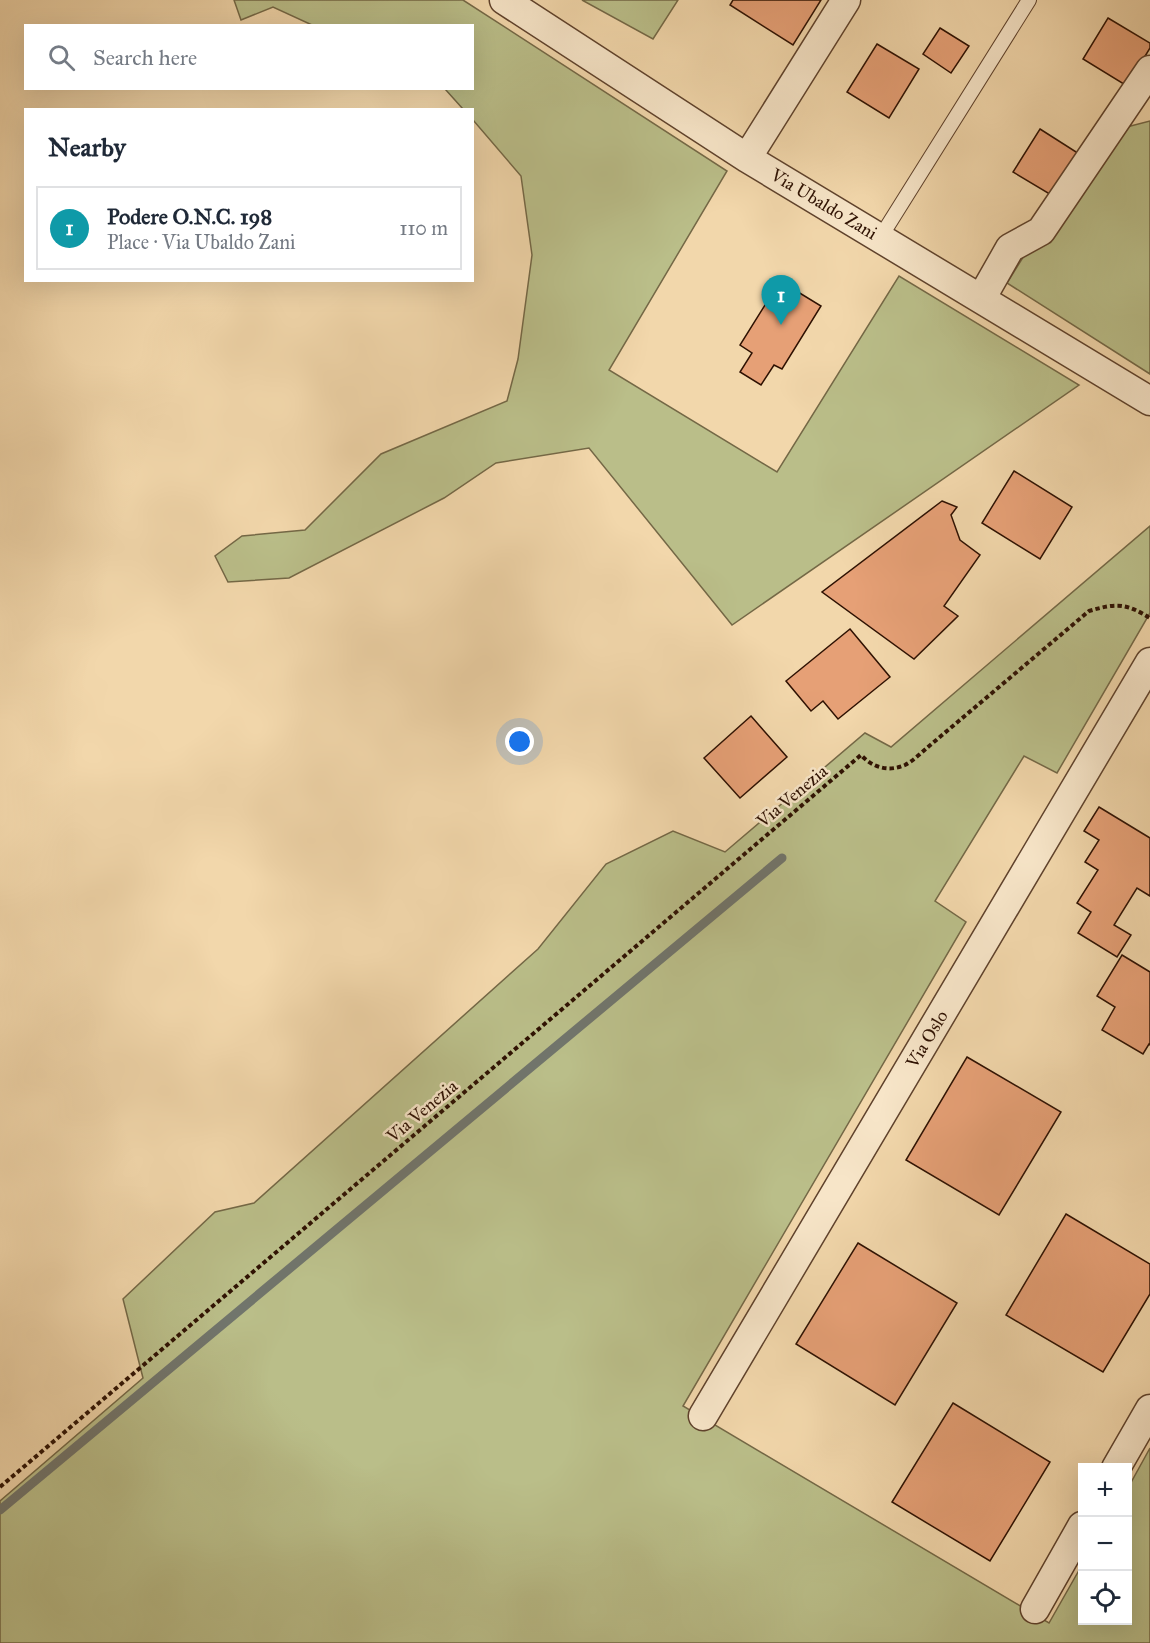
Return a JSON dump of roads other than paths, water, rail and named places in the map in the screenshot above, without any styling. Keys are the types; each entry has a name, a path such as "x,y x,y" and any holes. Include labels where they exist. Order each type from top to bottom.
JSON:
{"street":[{"name":"Via Ubaldo Zani","path":"504,0 747,158 1150,401"},
{"path":"747,158 846,0"},
{"path":"981,298 1010,248 1041,231 1150,70"},
{"name":"Via Oslo","path":"703,1416 1150,662"},
{"path":"1118,1463 1150,1409"},
{"path":"1035,1609 1078,1535"}],"lane":[{"path":"880,238 1029,0"}],"waterway":[{"path":"0,1510 782,858"}],"place":[{"name":"Podere O.N.C. 198","path":"781,325"}]}
